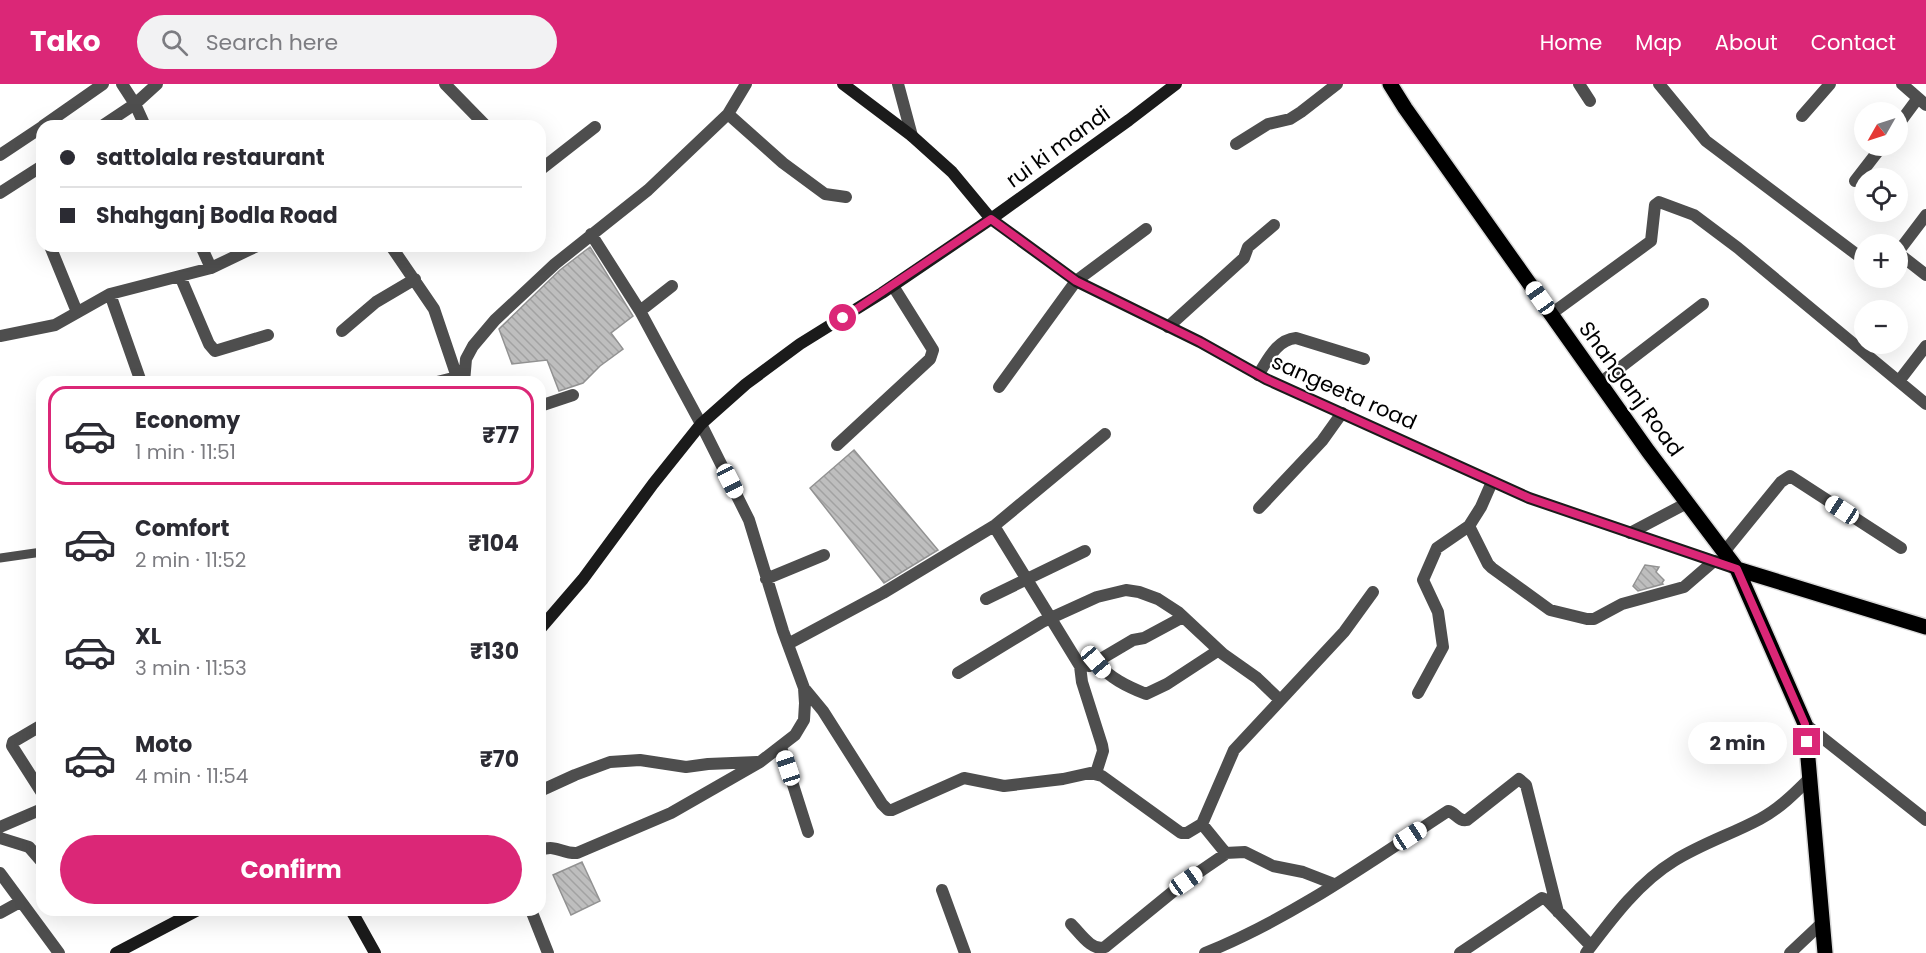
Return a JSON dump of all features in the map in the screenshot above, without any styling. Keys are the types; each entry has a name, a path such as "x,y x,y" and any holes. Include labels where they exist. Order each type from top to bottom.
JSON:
{"main road":[{"name":"sangeeta road","path":"843,84 912,136 952,172 991,219 1076,281 1200,342 1258,375 1529,498 1630,533 1719,556"},
{"name":"rui ki mandi","path":"546,622 583,579 701,423 746,384 800,344 893,286 991,219 1176,84"},
{"name":"Shahganj Road","path":"1390,84 1687,503 1719,556 1737,569 1805,724 1825,953"},
{"path":"1737,569 1926,627"},
{"path":"116,953 187,916"},
{"path":"356,916 375,953"}],"street":[{"path":"51,120 104,84"},
{"path":"122,84 142,120"},
{"path":"111,120 135,104 157,84"},
{"path":"445,84 477,120"},
{"path":"462,376 466,359 473,345 512,304 591,234 648,190 728,114 746,84"},
{"path":"898,84 912,136"},
{"path":"1236,144 1268,124 1295,115 1337,84"},
{"path":"1579,84 1590,101"},
{"path":"1659,84 1706,141 1854,252"},
{"path":"1802,116 1830,84"},
{"path":"1902,84 1922,102 1908,115"},
{"path":"728,114 783,163 825,194 846,197"},
{"path":"546,165 595,127"},
{"path":"0,155 36,130"},
{"path":"0,193 36,170"},
{"path":"1551,314 1651,241 1655,205 1659,202 1694,215 1738,248 1926,404"},
{"path":"1908,239 1926,215"},
{"path":"1168,327 1244,258 1248,247 1274,225"},
{"path":"999,387 1076,281 1146,229"},
{"path":"546,849 554,847 577,853 671,813 760,762 795,735 804,720 804,688 766,579 749,520 701,423 640,311 591,234"},
{"path":"52,252 77,312"},
{"path":"204,252 212,268"},
{"path":"0,336 55,325 110,294 212,268 245,252"},
{"path":"395,252 434,309 460,376"},
{"path":"1908,261 1926,275"},
{"path":"180,276 209,344 215,351 268,335"},
{"path":"342,331 376,302 414,279"},
{"path":"640,311 672,286"},
{"path":"837,445 933,354 933,350 893,286"},
{"path":"110,294 139,376"},
{"path":"1600,383 1703,304"},
{"path":"1258,375 1276,348 1291,338 1365,359"},
{"path":"1899,381 1926,346"},
{"path":"546,404 573,395"},
{"path":"1259,508 1322,441 1342,413"},
{"path":"788,644 883,593 994,526 1105,434"},
{"path":"1469,526 1492,568 1550,610 1587,619 1594,618 1622,604 1684,587 1719,556 1781,482 1790,476 1901,548"},
{"path":"1418,693 1443,647 1438,612 1423,583 1424,580 1437,548 1469,526 1492,482"},
{"path":"1630,533 1687,503"},
{"path":"994,526 1082,670 1082,682 1102,745 1096,773"},
{"path":"986,598 1085,551"},
{"path":"766,579 824,555"},
{"path":"958,673 1052,618 1097,597 1126,590 1158,599 1183,617 1219,650 1257,678 1280,700"},
{"path":"804,688 823,711 888,810 900,807 964,778 1004,786 1096,773 1181,833 1187,833 1202,824 1234,750 1344,632 1373,592"},
{"path":"1082,670 1133,640 1144,638 1183,617"},
{"path":"1096,662 1108,676 1146,694 1167,684 1219,650"},
{"path":"1805,724 1926,819"},
{"path":"36,729 13,742 12,746 36,784"},
{"path":"781,747 808,832"},
{"path":"546,788 610,762 640,760 686,767 760,762"},
{"path":"1460,953 1540,898 1547,900 1588,950 1620,909 1659,871 1714,840 1761,819 1786,801 1810,778"},
{"path":"1205,953 1235,941 1334,884 1448,811 1461,820 1467,820 1519,779 1526,785 1558,912"},
{"path":"0,827 36,811"},
{"path":"1202,824 1225,853"},
{"path":"0,838 29,847 36,855"},
{"path":"1071,924 1094,948 1106,947 1186,881 1225,853 1245,852 1273,866 1303,872 1334,884"},
{"path":"0,873 59,953"},
{"path":"942,890 965,953"},
{"path":"0,913 20,902"},
{"path":"533,916 548,953"},
{"path":"1790,953 1822,922"}],"lane":[{"path":"0,558 36,553"}],"building":[{"path":"590,247 633,316 611,333 623,349 600,366 583,383 559,391 547,360 512,364 499,329 560,270"},
{"path":"854,450 938,550 884,583 810,488"},
{"path":"1645,565 1659,567 1656,572 1664,580 1663,584 1638,591 1633,586"},
{"path":"582,862 600,901 571,915 553,875"}],"route":[{"path":"843,318 991,219 1067,276 1200,342 1266,379 1529,498 1737,569 1805,724 1807,742"}]}
